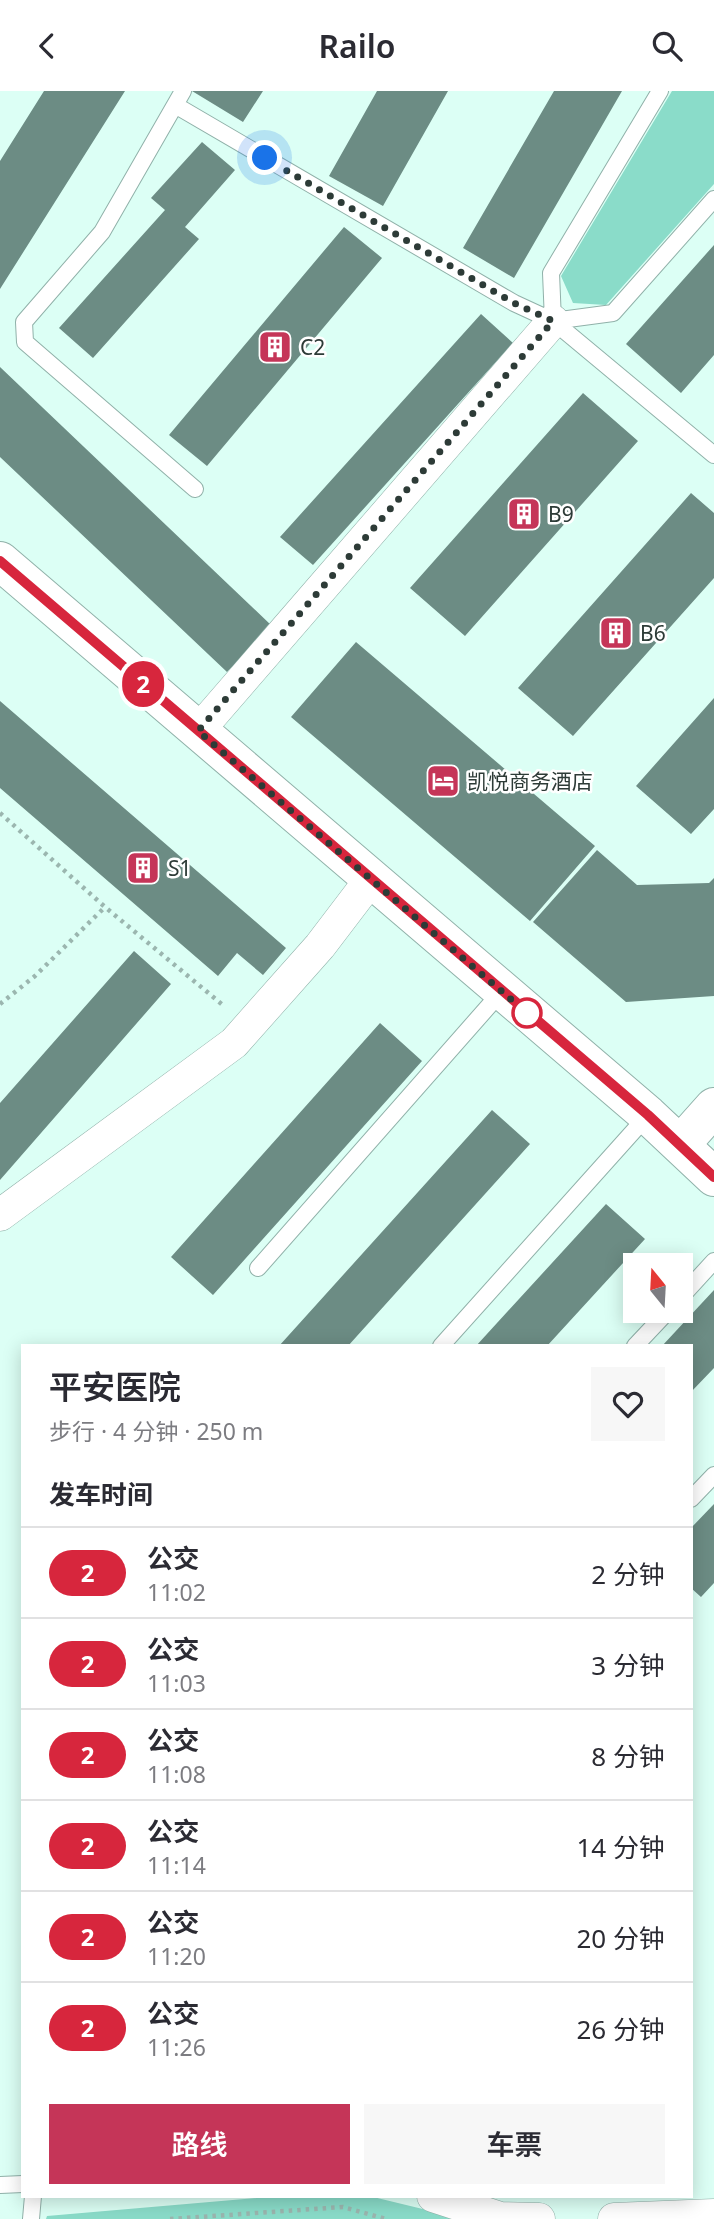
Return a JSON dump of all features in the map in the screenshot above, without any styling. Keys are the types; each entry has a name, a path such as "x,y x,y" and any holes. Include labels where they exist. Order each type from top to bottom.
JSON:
{"main road":[{"path":"0,561 648,1115 714,1177"},
{"path":"681,1144 714,1107"}],"street":[{"path":"198,731 553,321"},
{"path":"0,1215 234,1043 320,946 371,879"},
{"path":"439,2198 499,2218 539,2219"},
{"path":"614,2219 714,2215"}],"lane":[{"path":"553,321 551,273 660,91"},
{"path":"195,489 25,341 24,322 102,232 179,98 514,303 553,321 714,455"},
{"path":"553,321 613,313 714,199"},
{"path":"258,1268 502,991"},
{"path":"443,1344 648,1115"},
{"path":"693,1284 714,1261"},
{"path":"637,1344 657,1323"},
{"path":"693,1497 714,1475"},
{"path":"0,2185 21,2184"},
{"path":"31,2219 33,2198"}],"path":[{"path":"0,813 105,907 248,1027"},
{"path":"0,1004 35,976 105,907"},
{"path":"170,2219 343,2207 386,2219"}],"green space":[{"path":"672,91 714,91 714,184 606,305 573,303 561,276"},
{"path":"256,2198 377,2198 464,2219 46,2219 47,2216"}],"building":[{"path":"44,91 125,91 0,289 0,161"},
{"path":"192,91 263,91 243,122"},
{"path":"377,91 448,91 383,206 329,176"},
{"path":"554,91 622,91 514,278 463,248"},
{"path":"202,142 235,170 185,227 199,239 93,358 59,328 165,210 151,198"},
{"name":"C2","path":"344,227 382,258 207,466 169,435"},
{"path":"714,245 714,355 681,393 626,344"},
{"path":"481,314 513,343 313,565 280,537"},
{"path":"0,367 272,626 227,672 0,457"},
{"name":"B9","path":"583,393 638,441 465,636 410,588"},
{"name":"B6","path":"691,493 714,513 714,578 573,736 518,688"},
{"name":"凯悦商务酒店","path":"356,642 595,846 530,921 291,717"},
{"path":"714,698 714,809 691,834 636,786"},
{"name":"S1","path":"0,701 286,948 263,975 237,953 218,976 0,788"},
{"path":"597,850 637,885 709,883 714,878 714,996 626,1002 533,922"},
{"path":"134,951 171,984 0,1180 0,1103"},
{"path":"380,1023 422,1061 213,1295 171,1257"},
{"path":"492,1110 530,1144 350,1344 281,1344"},
{"path":"606,1204 645,1239 632,1253 623,1253 623,1263 549,1344 478,1344"},
{"path":"714,1290 714,1368 693,1390 693,1344 664,1344 683,1323 693,1323 693,1313"},
{"path":"714,1504 714,1583 701,1597 693,1590 693,1526"}],"bus line":[{"name":"2","path":"0,561 648,1115 714,1177"}],"place":[{"name":"C2","path":"275,347"},
{"name":"B9","path":"524,514"},
{"name":"B6","path":"616,633"},
{"name":"凯悦商务酒店","path":"443,781"},
{"name":"S1","path":"143,868"}],"route":[{"path":"265,158 514,303 553,321 198,731 527,1013"}]}
